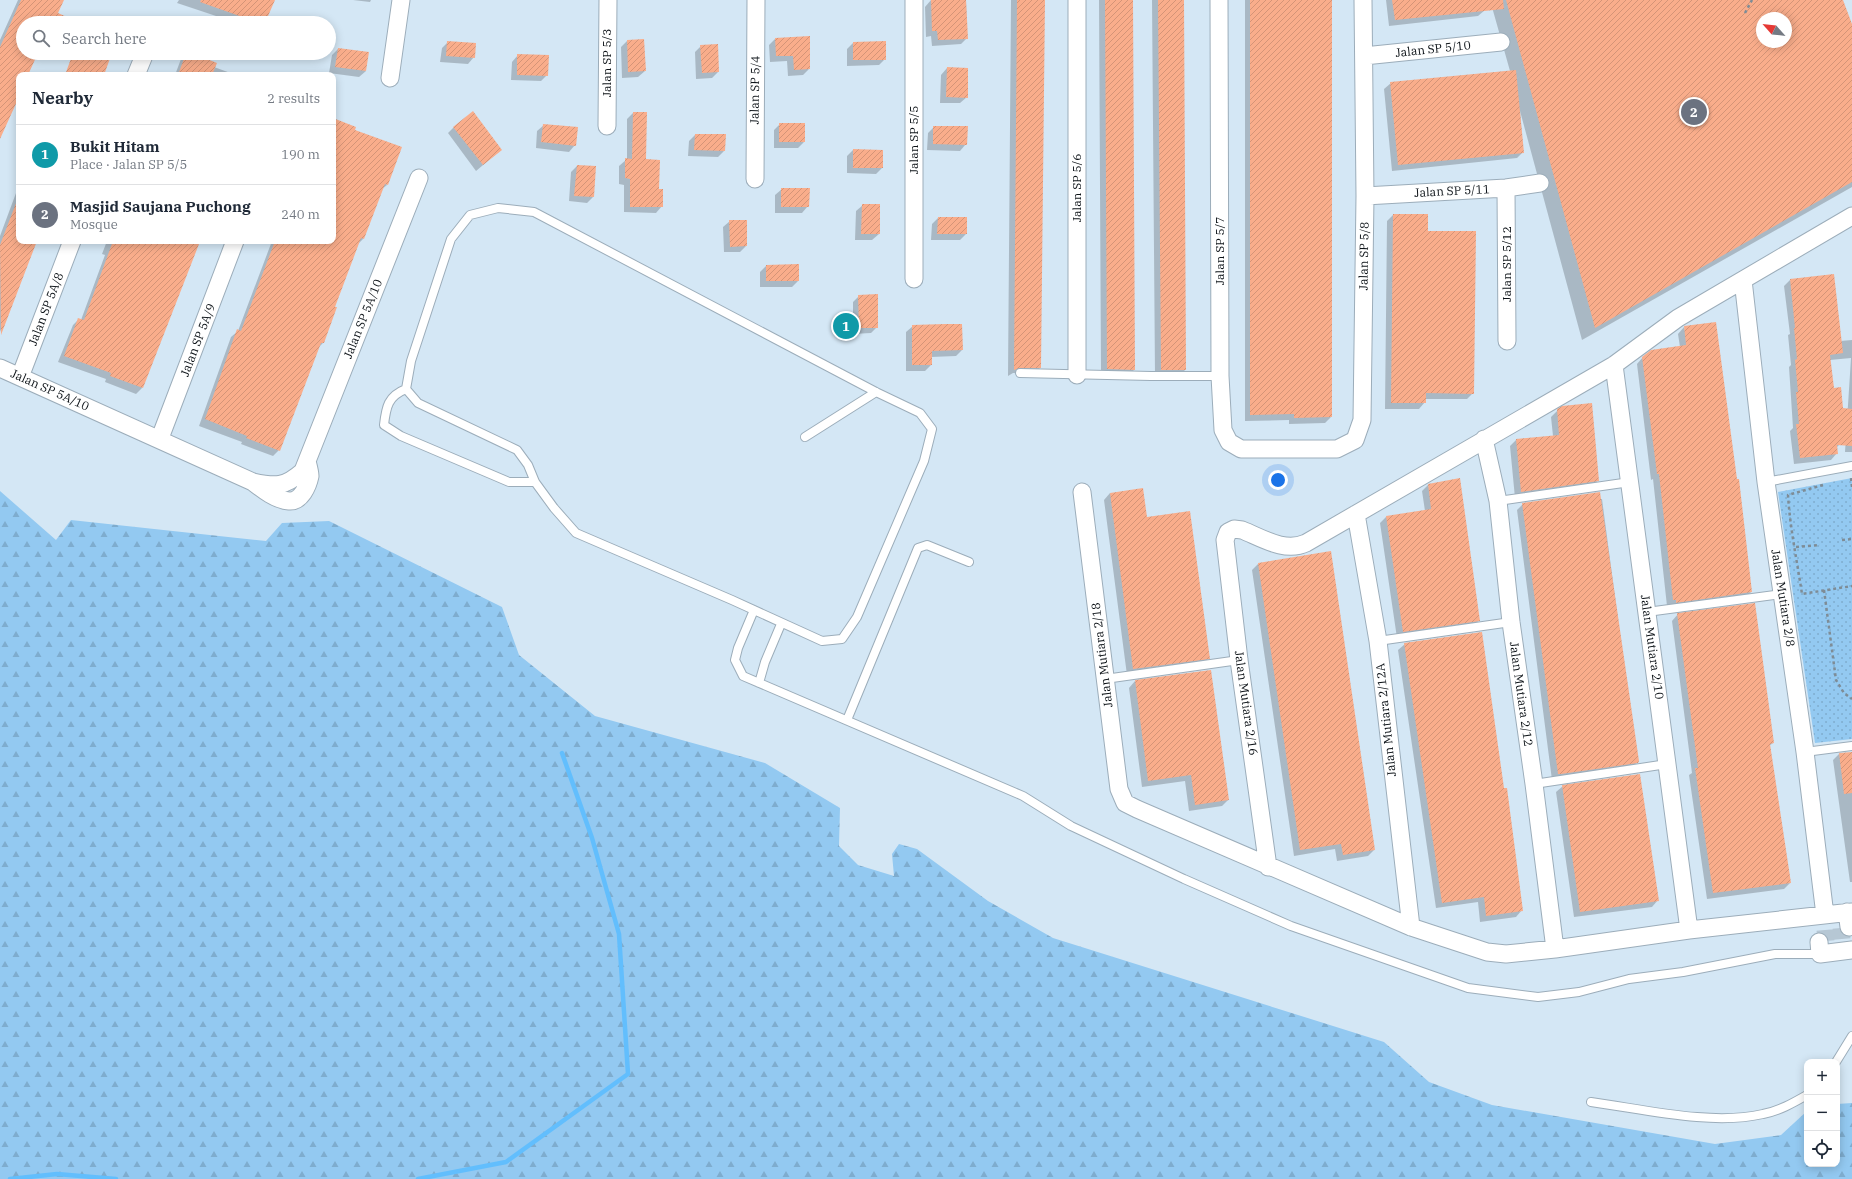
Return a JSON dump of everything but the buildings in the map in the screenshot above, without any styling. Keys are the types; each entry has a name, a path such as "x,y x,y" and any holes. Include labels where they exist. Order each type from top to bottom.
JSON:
{"street":[{"path":"390,78 401,0"},
{"name":"Jalan SP 5/3","path":"607,126 608,0"},
{"name":"Jalan SP 5/4","path":"755,179 756,0"},
{"name":"Jalan SP 5/5","path":"914,0 914,279"},
{"name":"Jalan SP 5/6","path":"1077,0 1077,375"},
{"name":"Jalan SP 5/7","path":"1219,0 1220,376 1223,430 1229,442 1241,449 1285,449"},
{"name":"Jalan SP 5/8","path":"1285,449 1337,449 1355,440 1362,420 1365,196 1363,0"},
{"name":"Jalan SP 5/10","path":"1364,56 1501,42"},
{"path":"137,72 142,60"},
{"name":"Jalan SP 5A/10","path":"0,368 160,438 253,482 262,490 290,502 296,500 305,490 310,475 307,461 419,178"},
{"name":"Jalan SP 5/11","path":"1365,196 1506,188 1540,183"},
{"name":"Jalan SP 5/12","path":"1506,188 1507,341"},
{"path":"1356,514 1614,365 1678,318 1852,216"},
{"name":"Jalan SP 5A/8","path":"20,376 71,244"},
{"name":"Jalan SP 5A/9","path":"160,438 235,244"},
{"name":"Jalan Mutiara 2/8","path":"1743,280 1766,482 1805,752 1835,932"},
{"name":"Jalan Mutiara 2/10","path":"1614,365 1689,930"},
{"name":"Jalan Mutiara 2/12","path":"1484,439 1498,501 1511,622 1534,784 1554,949"},
{"name":"Jalan Mutiara 2/18","path":"1082,492 1119,789 1125,803 1268,867 1411,926 1487,952 1506,954 1554,949 1689,930 1835,932"},
{"name":"Jalan Mutiara 2/16","path":"1268,867 1239,660 1225,540 1228,532 1234,529 1242,530 1287,547 1297,547 1356,514"},
{"name":"Jalan Mutiara 2/12A","path":"1356,514 1378,641 1411,926"}],"lane":[{"path":"498,208 534,212 876,392 920,413 932,429 924,461 857,617 842,639 822,641 576,533 554,508 535,482 528,465 517,450 418,403 406,389 411,361 451,239 470,215 498,208"},
{"path":"1020,373 1220,376"},
{"path":"406,389 395,393 386,409 384,425 401,436 509,482 535,482"},
{"path":"806,437 876,392"},
{"path":"1766,482 1852,466"},
{"path":"1498,501 1630,482"},
{"path":"847,720 918,548 927,545 969,562"},
{"path":"1647,612 1782,594"},
{"path":"754,610 738,648 735,660 743,676 1023,796 1071,826 1184,879 1291,926 1468,988 1538,998 1579,992 1628,978 1683,972 1775,954 1835,932"},
{"path":"1378,641 1511,622"},
{"path":"759,684 765,662 781,624"},
{"path":"1105,679 1239,660"},
{"path":"1805,752 1852,746"},
{"path":"1534,784 1667,764"},
{"path":"1838,1059 1852,1036"},
{"path":"1591,1102 1724,1119 1763,1114 1788,1106 1804,1097"}],"path":[{"path":"1745,13 1752,0"},
{"path":"1844,479 1851,477 1852,487"},
{"path":"1830,483 1788,495 1789,517 1796,547 1802,594 1852,586"},
{"path":"1842,540 1852,539"},
{"path":"1796,547 1820,545"},
{"path":"1824,590 1836,680 1844,693 1852,699"}],"green space":[{"path":"1852,478 1852,739 1815,743 1778,492"},
{"path":"0,491 56,540 71,520 266,541 282,523 329,521 502,607 519,655 595,716 765,763 840,808 839,846 858,865 894,876 892,854 899,844 917,849 988,901 1053,938 1384,1042 1429,1082 1492,1105 1715,1144 1781,1135 1804,1114 1804,1167 1840,1167 1840,1104 1852,1103 1852,1179 0,1179"}],"waterway":[{"path":"418,1179 506,1162 628,1074 619,934 592,838 562,753"},
{"path":"10,1179 57,1174 116,1179"}],"tunnel":[{"path":"1841,928 1842,939"},
{"path":"1825,930 1826,941"}],"place":[{"name":"Masjid Saujana Puchong","path":"1694,112"},
{"name":"Bukit Hitam","path":"846,326"}]}
